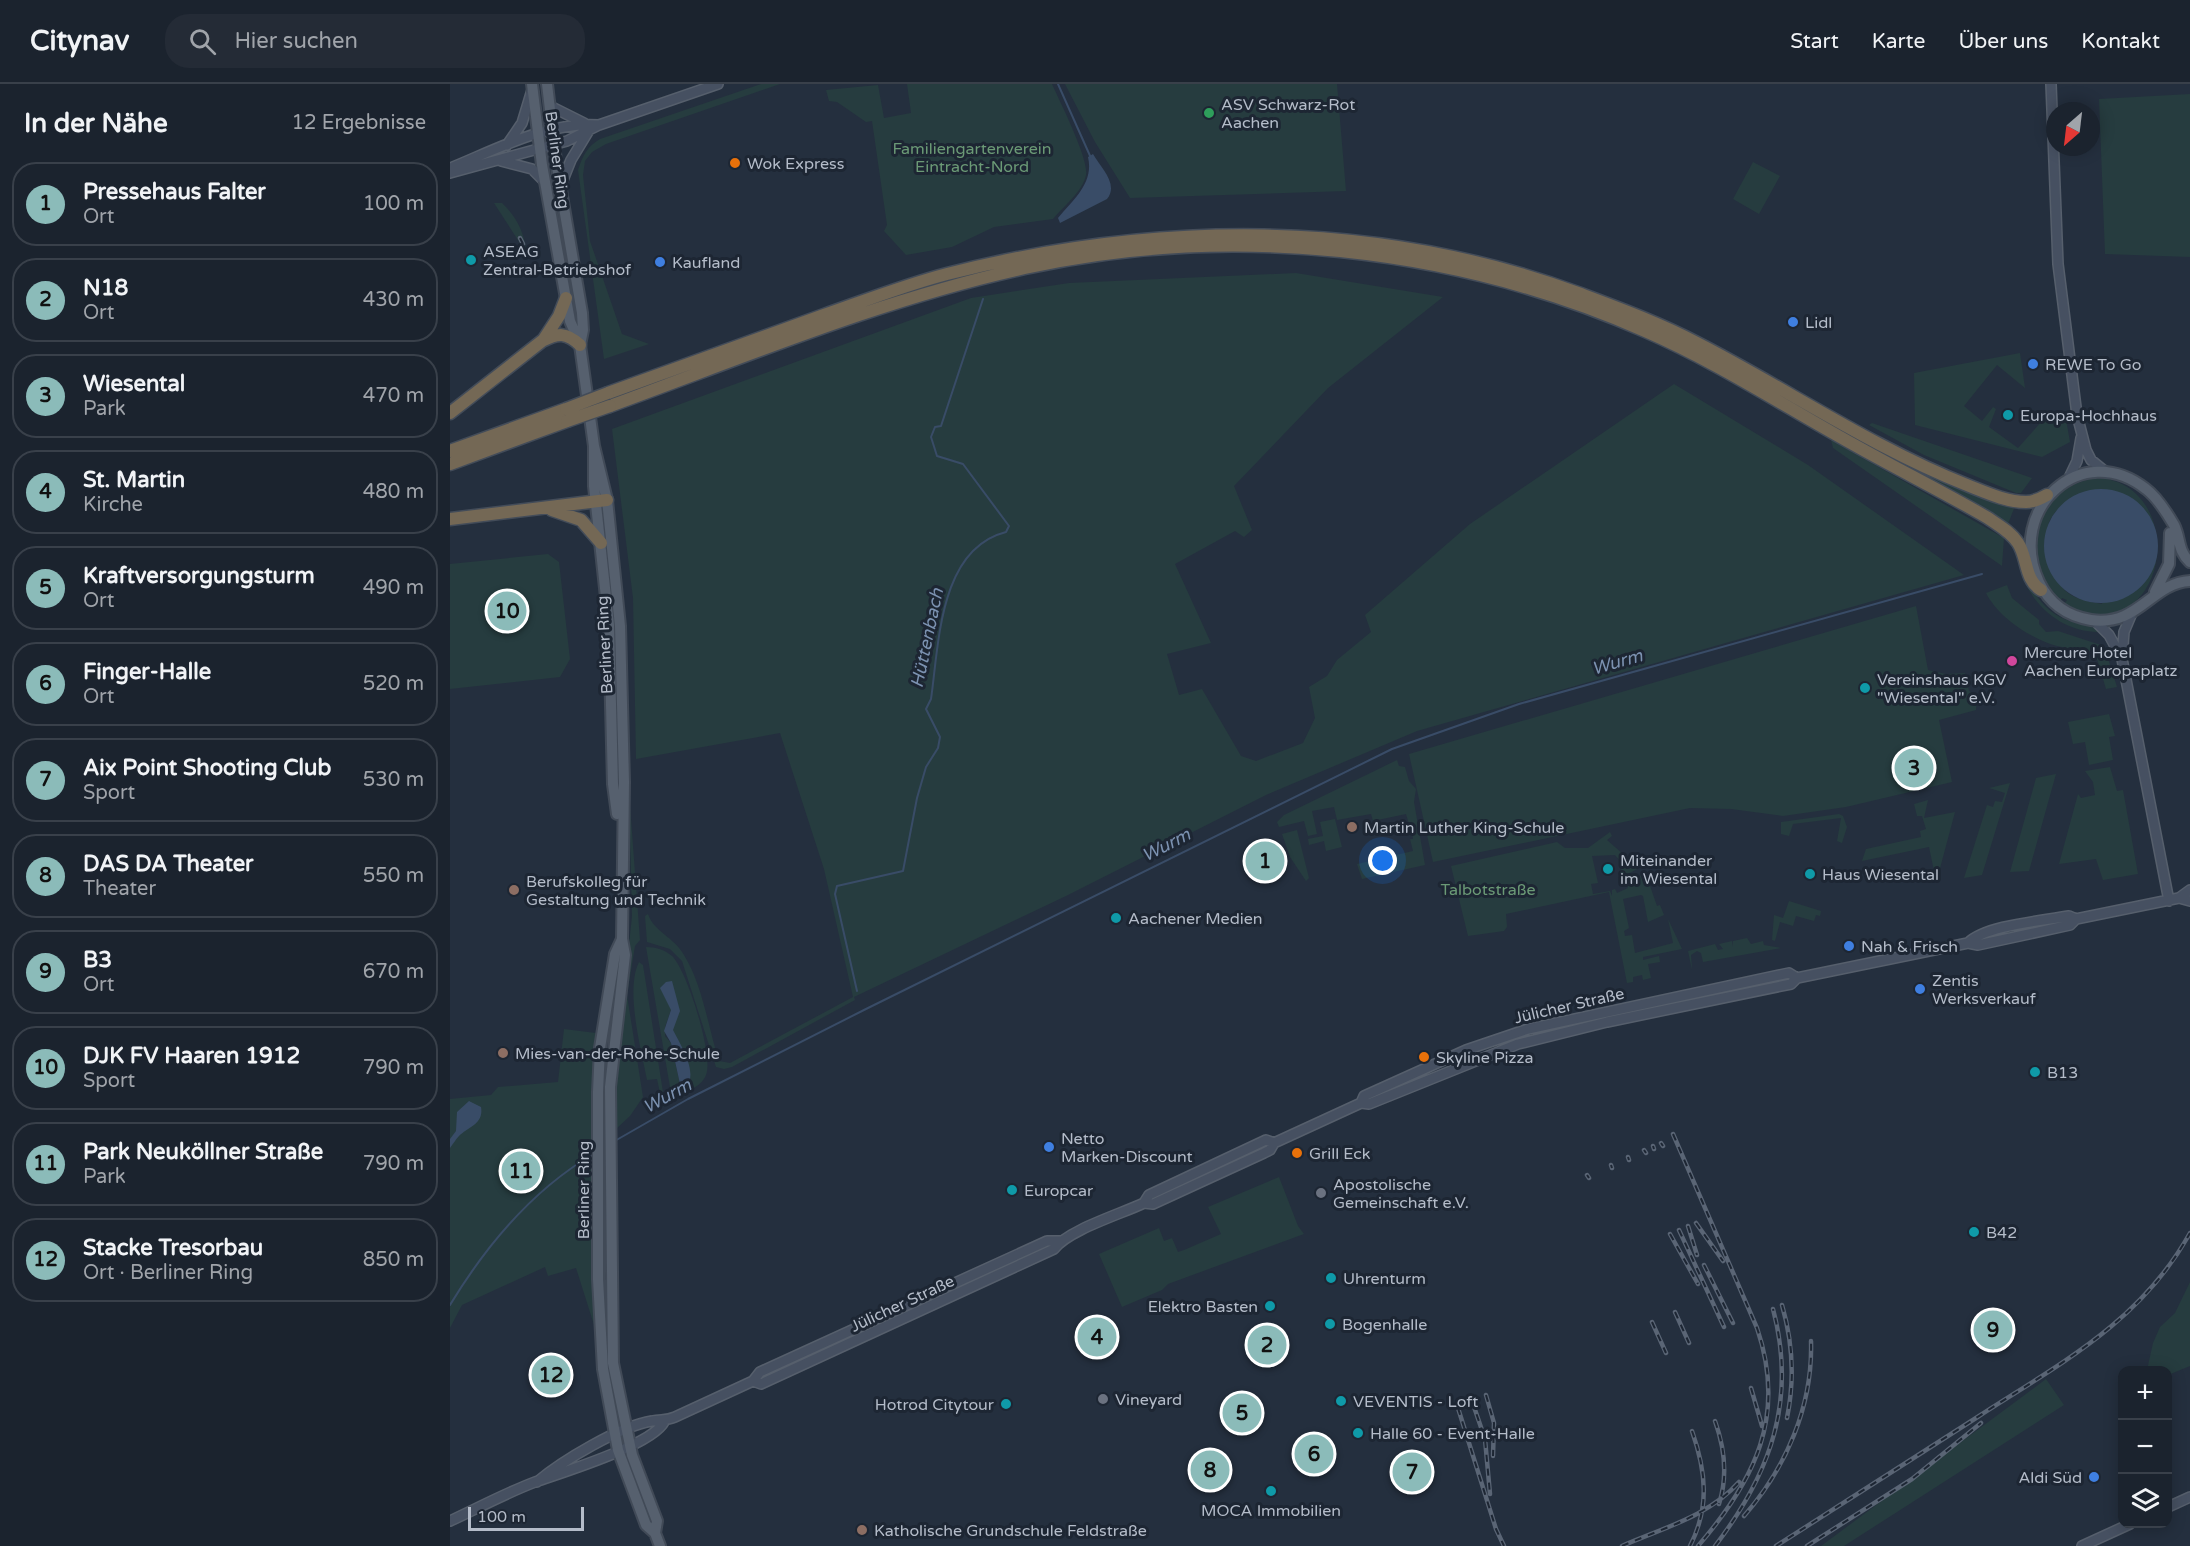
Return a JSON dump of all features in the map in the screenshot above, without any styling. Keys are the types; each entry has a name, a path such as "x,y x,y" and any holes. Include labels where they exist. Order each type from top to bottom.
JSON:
{"highway":[{"path":"450,464 566,415 608,393 942,275 1026,256 1101,243 1175,236 1239,234 1363,243 1435,254 1574,291 1694,341 1873,439 1952,479 2015,501 2031,502 2047,495"},
{"path":"450,451 566,415 610,406 869,312 945,288 1028,267 1101,255 1228,246 1362,254 1502,281 1643,330 1689,352 1928,484 2004,529 2020,546 2029,577 2035,587 2041,590"},
{"path":"542,340 559,316 566,298"},
{"path":"450,413 542,340 556,334 565,334 580,345"},
{"path":"450,519 602,501"},
{"path":"548,509 581,520 601,543"}],"main road":[{"name":"Berliner Ring","path":"547,84 582,313 583,330 580,345 620,626 624,783 621,844 622,939 625,955 613,1046 610,1130 613,1363 628,1438 657,1521 655,1533"},
{"path":"450,170 498,161 555,145 587,128 718,84"},
{"path":"2051,84 2058,264 2081,438 2091,460 2107,473"},
{"name":"Berliner Ring","path":"532,85 545,182 566,298 572,330 580,345"},
{"path":"507,145 522,123 532,85"},
{"path":"552,107 587,128"},
{"path":"450,170 507,145 554,130 587,128"},
{"path":"561,185 587,128"},
{"path":"498,161 527,167 545,182"},
{"path":"2068,480 2077,461 2081,438"},
{"path":"2149,602 2161,584 2169,564 2169,521 2163,507 2147,489 2122,476 2107,473 2088,474 2068,480 2047,495 2037,514 2030,539 2032,567 2041,590 2065,611 2094,620 2116,618 2132,613 2149,602 2170,584 2190,581"},
{"name":"Berliner Ring","path":"602,501 601,543 609,625 613,784 621,844"},
{"path":"2169,521 2174,525 2179,549 2190,562"},
{"path":"2132,613 2123,638 2122,660 2169,901"},
{"path":"2094,620 2109,635 2122,660"},
{"name":"Jülicher Straße","path":"450,1521 537,1482 566,1473 628,1438 653,1420 664,1422 753,1381 756,1374 1047,1241 1060,1241 1144,1203 1153,1204 1264,1153 1270,1150 1274,1143 1361,1103 1369,1104 1518,1044 1791,984 1797,978 1968,943 1976,934 2069,916 2076,919 2169,901 2179,898 2190,890"},
{"path":"2179,898 2190,901"},
{"name":"Berliner Ring","path":"622,939 615,954 600,1048 598,1279 603,1369 616,1443 646,1525 655,1533"},
{"name":"Jülicher Straße","path":"1361,1103 1364,1096 1417,1071 1466,1050 1528,1029 1789,973 1797,978"},
{"path":"1706,990 1709,1001"},
{"path":"1625,1007 1628,1018"},
{"path":"1417,1071 1422,1081"},
{"name":"Jülicher Straße","path":"537,1482 561,1462 628,1438 660,1431 664,1422"},
{"path":"2172,1505 2190,1497"},
{"path":"2082,1546 2121,1528"},
{"path":"655,1533 660,1546"}],"green space":[{"path":"761,84 780,84 606,144 592,152 585,161 583,175 590,241 622,334 649,344 604,359 578,170 584,156 589,148 600,139"},
{"name":"Familiengartenverein Eintracht-Nord","path":"907,84 1052,84 1073,130 1086,167 1086,175 1081,187 1053,219 994,227 952,247 906,255 884,231 887,225 872,121 866,122 837,102 829,101 826,90 878,85 884,118 911,113"},
{"name":"ASV Schwarz-Rot Aachen","path":"1065,84 1337,84 1346,191 1130,198 1095,142"},
{"path":"2190,94 2190,257 2105,254 2099,99"},
{"path":"1753,162 1780,176 1759,214 1733,199"},
{"path":"494,203 502,203 516,220 527,254"},
{"path":"1296,273 1443,297 1328,388 1234,486 1252,530 1244,537 1235,531 1175,564 1211,643 1167,654 1179,695 1202,689 1241,756 1256,761 1303,743 1315,718 1309,687 1327,676 1337,660 1371,632 1365,615 1470,524 1674,384 1808,465 1964,575 1417,731 1266,795 1066,896 854,997 855,1000 732,1067 724,1069 716,1067 682,961 670,949 647,942 645,916 648,914 655,925 680,949 691,967 701,993 719,1061 730,1063 853,997 824,869 780,733 636,759 633,598 612,429 971,298 1069,283"},
{"path":"2020,353 2025,388 1997,365 1964,406 1982,421 1993,407 1996,409 1989,427 2018,448 2042,421 2066,419 2070,442 2042,457 1915,425 1914,373"},
{"path":"1872,423 2032,478 2021,493 2016,493 1924,455 1869,425"},
{"path":"1831,440 2004,538 2002,566 1833,448"},
{"path":"1893,456 2015,506 2008,524 1893,458"},
{"path":"2098,478 2127,487 2147,507 2156,533 2156,561 2147,587 2129,606 2103,614 2068,607 2064,604 2067,600 2062,598 2060,601 2045,584 2036,565 2034,546 2037,527 2046,509 2059,494 2077,484","holes":["2095,490 2112,490 2102,604 2080,599 2066,591 2061,585 2053,568 2047,533 2052,517 2071,499"]},
{"path":"2016,546 2033,590 2047,608 2067,620 2102,632 2085,631 2068,626 2041,607 2023,579"},
{"path":"548,554 559,562 570,659 560,677 450,689 450,564"},
{"path":"2007,585 2012,598 2039,620 2039,624 2046,632 2058,631 2104,646 2117,687 2106,689 2095,652 2047,643 2016,626 2007,618 1991,602 1986,593"},
{"path":"1916,606 1928,670 1946,674 1965,673 1969,691 1977,696 1976,710 1939,720 1952,782 1846,807 1783,816 1731,809 1690,808 1433,862 1409,754"},
{"path":"2109,714 2115,736 2109,737 2113,760 2089,765 2085,742 2073,744 2068,722"},
{"path":"1397,760 1399,766 1405,767 1409,781 1416,789 1414,802 1425,865 1362,879 1357,864 1413,851 1410,839 1413,839 1411,824 1406,814 1373,821 1371,814 1337,820 1334,807 1312,811 1317,834 1308,836 1304,821 1279,827 1277,822 1284,815"},
{"path":"2110,767 2117,791 2123,790 2138,874 2103,880 2096,859 2059,864 2078,794 2081,798 2095,795 2093,782 2085,771"},
{"path":"2056,774 2029,871 2010,872 2036,778"},
{"path":"2010,783 1982,875 1964,878 1987,805 1993,807 1995,801 2002,802 2005,793 1989,788"},
{"path":"629,792 640,940 635,946 627,995 643,1097 630,1116 616,1129 616,1068 632,916"},
{"path":"1928,800 1924,818 1955,812 1939,872 1934,871 1929,847 1862,861 1866,849 1921,837 1920,831 1926,829 1922,816 1917,816 1914,804"},
{"path":"1839,814 1843,816 1847,827 1842,843 1837,841 1841,818 1793,824 1789,836 1781,834 1781,822"},
{"path":"1335,819 1342,847 1326,851 1324,841 1309,845 1308,839 1323,836 1320,822"},
{"path":"1297,830 1309,878 1306,881 1290,857 1282,834"},
{"name":"Talbotstraße","path":"1610,832 1612,836 1607,840 1639,868 1626,875 1620,872 1624,865 1615,855 1592,856 1598,883 1591,884 1593,894 1610,891 1612,896 1612,890 1615,889 1617,893 1628,888 1626,885 1628,883 1631,886 1641,875 1648,880 1657,906 1660,905 1664,915 1648,922 1643,896 1623,899 1629,928 1624,931 1625,936 1632,935 1635,953 1673,943 1668,919 1682,949 1643,957 1643,960 1659,956 1660,962 1648,964 1651,978 1643,980 1642,975 1633,977 1633,982 1627,983 1609,892 1506,914 1507,927 1504,931 1468,936 1451,866 1557,842 1565,848 1588,848"},
{"path":"1789,901 1821,911 1820,916 1816,915 1814,921 1796,916 1793,926 1780,922 1775,941 1772,940 1774,915 1783,918"},
{"path":"1747,938 1751,944 1763,941 1764,945 1781,948 1703,962 1701,953 1697,951 1691,955 1692,970 1688,951 1715,944 1718,950 1723,949 1719,944 1732,941 1732,947 1733,941"},
{"path":"646,947 666,952 678,964 698,1014 706,1050 707,1065 704,1080 691,1089 671,1093","holes":["671,1010 672,1030 686,1057 680,1084 671,1043 665,1036 665,1027"]},
{"path":"639,962 643,965 665,1105 663,1107 657,1079 647,1080 638,1036 634,988"},
{"path":"564,1029 596,1033 591,1258 595,1328 576,1268 548,1276 545,1267 462,1305 450,1328 450,1099 491,1095 498,1087 558,1082"},
{"path":"1279,1177 1298,1226 1304,1234 1168,1284 1162,1290 1122,1307 1099,1254 1159,1228 1164,1241 1172,1238 1178,1252 1184,1250 1221,1234 1208,1207"},
{"path":"2190,1282 2190,1366 2172,1373 2172,1366 2148,1366 2153,1343 2160,1327 2175,1313"},
{"path":"2046,1379 2064,1405 1844,1546 1821,1546"}],"water":[{"path":"1093,154 1108,176 1110,193 1107,199 1060,223 1058,218 1085,183 1088,175 1088,157"},
{"path":"2101,489 2123,494 2141,506 2153,524 2158,546 2153,568 2141,586 2123,598 2101,603 2079,598 2061,586 2049,568 2044,546 2049,524 2061,506 2079,494"},
{"path":"672,981 680,1011 673,1030 684,1050 690,1074 686,1087 680,1084 671,1043 664,1031 671,1010 660,988 666,982"},
{"path":"469,1101 481,1107 480,1117 475,1124 459,1136 450,1148 450,1139 456,1131 457,1112"}],"waterway":[{"name":"Hüttenbach","path":"1058,84 1091,158"},
{"name":"Hüttenbach","path":"857,991 835,894 837,886 903,871 917,798 926,767 938,748 940,737 926,709 931,699 946,601 955,578 967,558 984,542 1006,532 1009,526 963,464 937,456 931,437 935,427 941,426 983,299"},
{"name":"Wurm","path":"613,1142 688,1099 866,1009 1392,749 1519,704 1982,574"},
{"name":"Wurm","path":"450,1305 464,1282 513,1220 551,1183 595,1153"}],"railway":[{"path":"520,238 523,244"},
{"path":"1673,1134 1757,1328 1765,1360 1768,1390 1767,1418 1750,1471 1718,1521 1698,1546"},
{"path":"1696,1223 1723,1261"},
{"path":"1688,1226 1697,1255"},
{"path":"1679,1230 1724,1327"},
{"path":"1776,1546 2037,1379 2095,1339 2147,1292 2170,1265 2190,1233"},
{"path":"1670,1234 1698,1284"},
{"path":"1704,1265 1733,1323"},
{"path":"1782,1305 1789,1333 1792,1361 1787,1418"},
{"path":"1715,1546 1735,1519 1751,1491 1774,1434 1780,1405 1782,1374 1780,1342 1773,1309"},
{"path":"1675,1312 1689,1343"},
{"path":"1652,1322 1666,1353"},
{"path":"1744,1516 1772,1478 1794,1435 1807,1389 1811,1341"},
{"path":"1751,1388 1762,1426"},
{"path":"1486,1395 1494,1423 1493,1456"},
{"path":"1472,1401 1485,1439 1490,1494"},
{"path":"1458,1408 1496,1529 1504,1546"},
{"path":"1715,1421 1724,1463 1724,1483 1719,1504"},
{"path":"1807,1546 1912,1479 1981,1423"},
{"path":"1690,1546 1701,1517 1704,1489 1700,1460 1692,1431"},
{"path":"1622,1546 1700,1512 1714,1504 1739,1482"}],"place":[{"name":"ASV Schwarz-Rot Aachen","path":"1209,113"},
{"name":"Wok Express","path":"735,163"},
{"name":"ASEAG Zentral-Betriebshof","path":"471,260"},
{"name":"Kaufland","path":"660,262"},
{"name":"Lidl","path":"1793,322"},
{"name":"REWE To Go","path":"2033,364"},
{"name":"Europa-Hochhaus","path":"2008,415"},
{"name":"DJK FV Haaren 1912","path":"507,611"},
{"name":"Mercure Hotel Aachen Europaplatz","path":"2012,661"},
{"name":"Vereinshaus KGV \"Wiesental\" e.V.","path":"1865,688"},
{"name":"Wiesental","path":"1914,768"},
{"name":"Martin Luther King-Schule","path":"1352,827"},
{"name":"Pressehaus Falter","path":"1265,861"},
{"name":"Miteinander im Wiesental","path":"1608,869"},
{"name":"Haus Wiesental","path":"1810,874"},
{"name":"Berufskolleg für Gestaltung und Technik","path":"514,890"},
{"name":"Aachener Medien","path":"1116,918"},
{"name":"Nah & Frisch","path":"1849,946"},
{"name":"Zentis Werksverkauf","path":"1920,989"},
{"name":"Mies-van-der-Rohe-Schule","path":"503,1053"},
{"name":"Skyline Pizza","path":"1424,1057"},
{"name":"B13","path":"2035,1072"},
{"name":"Netto Marken-Discount","path":"1049,1147"},
{"name":"Grill Eck","path":"1297,1153"},
{"name":"Park Neuköllner Straße","path":"521,1171"},
{"name":"Europcar","path":"1012,1190"},
{"name":"Apostolische Gemeinschaft e.V.","path":"1321,1193"},
{"name":"B42","path":"1974,1232"},
{"name":"Uhrenturm","path":"1331,1278"},
{"name":"Elektro Basten","path":"1270,1306"},
{"name":"Bogenhalle","path":"1330,1324"},
{"name":"B3","path":"1993,1330"},
{"name":"St. Martin","path":"1097,1337"},
{"name":"N18","path":"1267,1345"},
{"name":"Stacke Tresorbau","path":"551,1375"},
{"name":"Vineyard","path":"1103,1399"},
{"name":"VEVENTIS - Loft","path":"1341,1401"},
{"name":"Hotrod Citytour","path":"1006,1404"},
{"name":"Kraftversorgungsturm","path":"1242,1413"},
{"name":"Halle 60 - Event-Halle","path":"1358,1433"},
{"name":"Finger-Halle","path":"1314,1454"},
{"name":"DAS DA Theater","path":"1210,1470"},
{"name":"Aix Point Shooting Club","path":"1412,1472"},
{"name":"Aldi Süd","path":"2094,1477"},
{"name":"MOCA Immobilien","path":"1271,1491"},
{"name":"Katholische Grundschule Feldstraße","path":"862,1530"}]}
